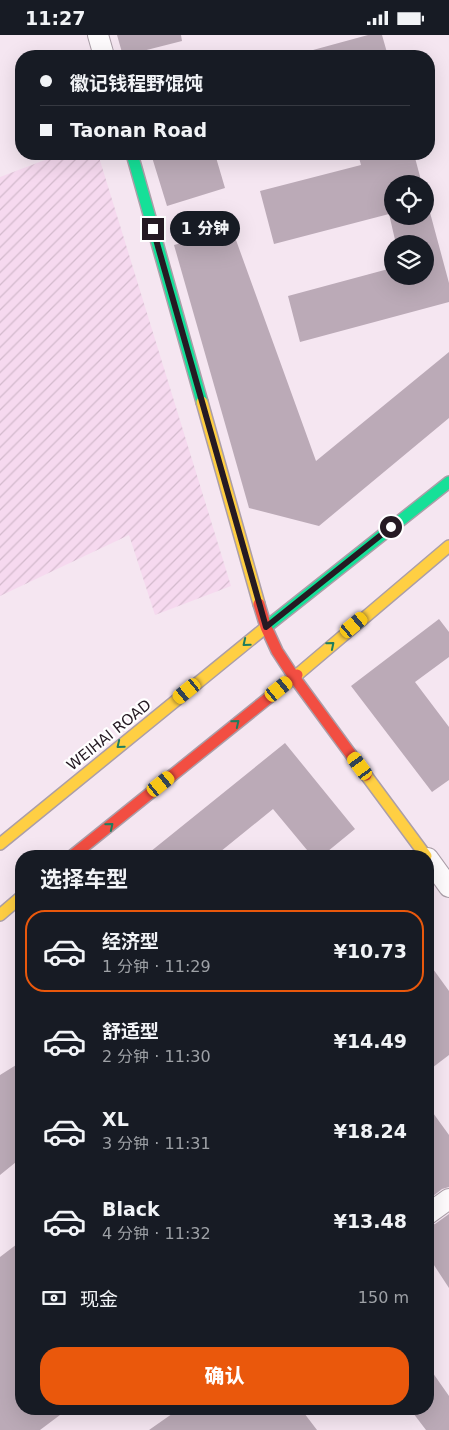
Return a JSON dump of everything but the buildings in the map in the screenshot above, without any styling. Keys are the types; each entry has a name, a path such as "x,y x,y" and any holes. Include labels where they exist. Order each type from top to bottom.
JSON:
{"main road":[{"path":"134,160 266,627 277,651 294,677 422,850"},
{"name":"WEIHAI ROAD","path":"0,844 266,627 449,482"},
{"path":"79,850 294,677 449,546"},
{"path":"2,909 15,901"}],"street":[{"path":"98,35 102,50"},
{"path":"434,867 449,887"},
{"path":"434,1210 449,1199"}],"shaded area":[{"path":"45,160 100,160 231,586 155,615 129,535 0,596 0,177"}],"traffic: fast":[{"path":"134,160 202,402"},
{"path":"265,628 449,482"}],"traffic: slow":[{"path":"202,402 259,604"},
{"path":"297,675 449,546"},
{"path":"0,844 265,628"},
{"path":"366,775 422,850"},
{"path":"0,915 15,902"}],"traffic: jam":[{"path":"259,604 266,627 277,651 366,775"},
{"path":"79,850 297,675"}],"route":[{"path":"153,229 266,627 391,527"}]}
